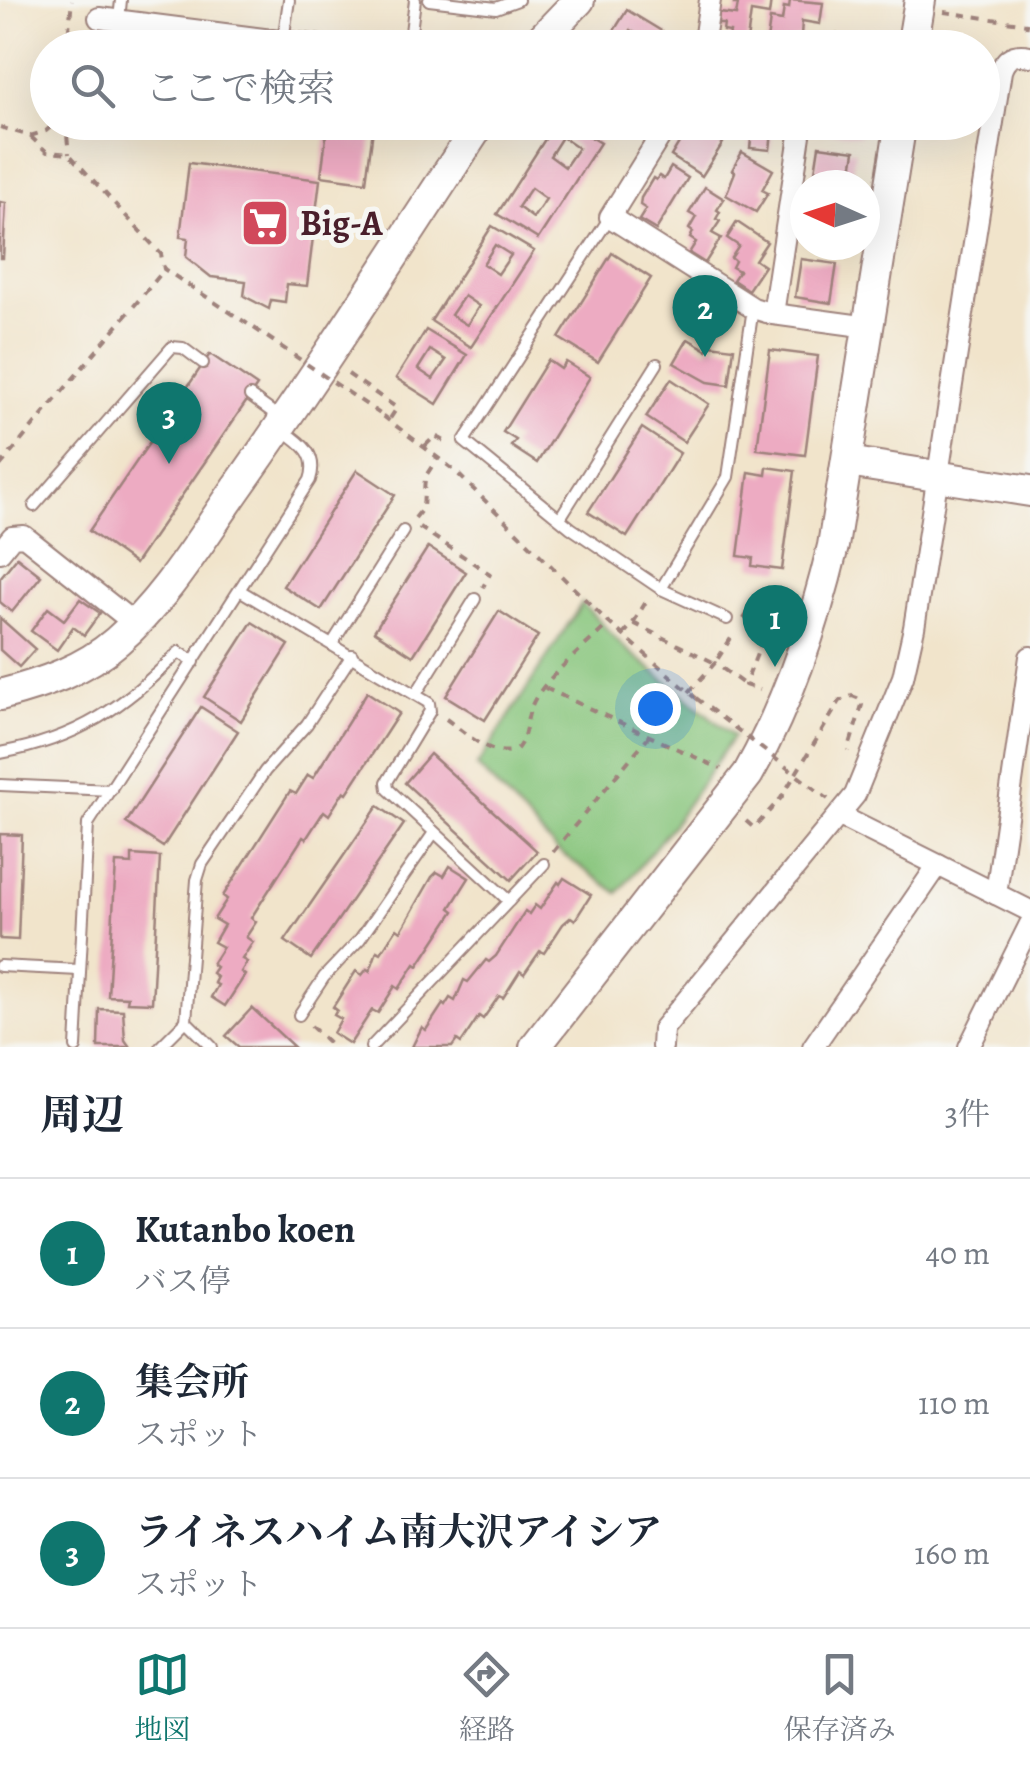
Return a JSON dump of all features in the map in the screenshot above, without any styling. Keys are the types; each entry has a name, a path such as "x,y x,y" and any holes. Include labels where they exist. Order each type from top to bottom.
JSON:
{"street":[{"path":"550,30 579,0"},
{"path":"706,30 710,0"},
{"path":"921,30 932,6"},
{"path":"113,13 216,30"},
{"path":"1000,78 1004,61 1026,55"},
{"path":"0,695 29,688 83,665 134,624 185,562 281,424 470,140"},
{"path":"657,140 610,217 763,311 869,326"},
{"path":"763,311 798,140"},
{"path":"536,1047 712,823 748,774 770,735 822,593 848,462 897,140"},
{"path":"662,1047 663,1029 834,808 855,795 903,677 914,628 990,140"},
{"path":"848,462 1030,491"},
{"path":"0,552 12,537 24,536 134,624"},
{"path":"996,894 1030,657"},
{"path":"834,808 1030,911"},
{"path":"813,1047 938,865"},
{"path":"969,1047 1030,924"}],"lane":[{"path":"284,30 289,0"},
{"path":"411,30 415,0"},
{"path":"430,0 496,8 518,0"},
{"path":"610,217 464,440 560,518 658,588 727,619"},
{"path":"658,588 728,478 763,311"},
{"path":"34,506 172,346 183,348 204,364"},
{"path":"560,518 657,364"},
{"path":"76,1047 88,824 241,592 312,476 310,453 250,396"},
{"path":"332,644 403,531"},
{"path":"241,592 429,703 387,782 388,789 509,901"},
{"path":"416,694 475,600"},
{"path":"0,753 37,746 81,728 139,692 179,652 194,662"},
{"path":"160,1047 186,1021 197,880 202,864 265,770 307,724 352,655"},
{"path":"0,786 111,790"},
{"path":"299,1015 324,977 360,939 433,834"},
{"path":"372,1047 544,864"},
{"path":"0,966 79,970"},
{"path":"186,1021 212,1047"}],"path":[{"path":"69,30 72,0"},
{"path":"932,6 1027,24 1026,55"},
{"path":"0,127 30,136"},
{"path":"34,140 47,152 69,154"},
{"path":"68,140 69,154 161,254 164,269 425,446 622,635 834,808 838,788"},
{"path":"0,466 164,269"},
{"path":"340,369 398,408 390,420"},
{"path":"425,446 435,436 456,447 464,440"},
{"path":"438,457 425,477 423,508 413,522 490,574 475,600"},
{"path":"622,635 658,588"},
{"path":"689,693 716,663 755,601 766,598 775,607 745,685"},
{"path":"633,623 716,663 745,685 760,690"},
{"path":"430,707 488,748 510,752 520,747 532,704 604,628"},
{"path":"545,688 721,769"},
{"path":"745,821 754,828 781,798 840,701 852,696 860,698 862,705 847,755"},
{"path":"556,849 649,736"},
{"path":"299,1015 333,1047"}],"green space":[{"path":"582,603 625,648 734,736 672,826 618,893 558,851 477,766"}],"building":[{"path":"735,0 771,0 769,15 751,12 748,30 723,30 724,24 718,24 719,13 736,15 738,4 734,4"},
{"path":"790,0 823,3 820,24 802,21 801,30 768,30 770,19 782,21 784,7 789,8"},
{"path":"627,10 660,30 630,30 614,30"},
{"path":"326,140 372,140 366,182 321,176"},
{"path":"544,140 560,140 550,156 565,167 578,148 566,140 595,140 600,143 538,239 497,214","holes":["531,188 546,199 533,218 518,207"]},
{"path":"681,140 723,143 702,176 671,156"},
{"path":"751,140 771,140 770,150 750,148"},
{"path":"819,146 855,151 852,170 815,170"},
{"path":"742,152 773,170 762,190 768,193 756,212 726,195 735,172 732,170"},
{"path":"189,163 320,180 307,286 287,284 285,302 271,300 269,309 244,296 246,281 211,277 186,257 188,238 180,237"},
{"path":"671,167 688,178 656,230 639,220 646,209 640,205 641,198 653,178 664,179"},
{"path":"705,187 724,199 717,210 720,212 716,219 720,221 712,233 721,238 705,263 689,253 696,242 690,238 693,232 689,229 696,217 689,213"},
{"path":"0,202 6,203 3,258 0,258"},
{"path":"737,222 767,242 755,260 764,266 748,290 733,280 739,271 732,267 735,261 731,258 739,246 727,238"},
{"path":"492,226 534,251 471,347 431,321","holes":["495,245 511,255 498,274 483,264","464,296 479,306 467,325 451,315"]},
{"path":"612,253 651,278 598,362 559,338"},
{"path":"801,260 837,264 831,303 795,297"},
{"path":"426,330 467,355 437,404 396,378","holes":["430,350 446,360 433,379 418,369"]},
{"path":"688,339 707,350 710,345 734,348 729,385 708,382 674,363"},
{"path":"770,350 818,356 805,455 757,449"},
{"path":"210,354 257,386 135,564 89,531"},
{"path":"548,360 561,369 566,362 590,377 537,463 511,446 516,440 503,432"},
{"path":"671,379 709,404 684,442 646,417"},
{"path":"642,428 680,453 627,537 588,512"},
{"path":"767,467 795,471 782,570 752,566 753,558 738,556 749,472 766,475"},
{"path":"357,470 395,495 321,610 283,586"},
{"path":"428,547 466,572 413,656 374,631"},
{"path":"17,557 41,576 12,612 0,602 0,578"},
{"path":"80,599 100,613 84,635 73,627 57,650 31,631 48,608 64,620"},
{"path":"499,611 538,636 485,720 446,696"},
{"path":"0,618 35,649 19,667 0,650"},
{"path":"252,622 289,645 241,721 204,697"},
{"path":"367,692 399,713 347,793 344,791 329,815 324,811 306,839 303,837 251,918 256,922 246,937 253,942 242,959 247,962 241,972 245,975 225,1006 211,997 218,985 214,983 217,977 212,973 216,967 212,964 223,947 214,942 224,925 214,919 227,899 223,896 290,791 296,794 308,775 313,778"},
{"path":"201,707 238,731 163,847 126,823"},
{"path":"430,754 537,851 511,880 405,783"},
{"path":"378,806 404,824 311,959 285,941"},
{"path":"0,834 22,835 18,940 0,939"},
{"path":"132,855 160,857 152,1003 108,996 116,863 132,864"},
{"path":"450,866 469,878 450,908 454,911 418,966 415,964 399,989 395,986 378,1013 372,1010 350,1044 333,1033 341,1019 334,1015 337,1010 333,1007 356,971 362,975 367,969 370,971 377,951 381,953 397,928 401,931 432,877 437,872 444,876"},
{"path":"564,878 591,895 575,920 571,917 563,924 544,953 540,951 524,974 520,971 503,998 499,996 483,1019 479,1016 461,1043 457,1040 452,1047 412,1047 422,1027 426,1030 443,1004 450,998 455,1001 464,980 468,982 486,960 496,956 525,911 529,914 535,905 540,909"},
{"path":"252,1008 294,1047 239,1047 226,1036"},
{"path":"99,1009 123,1010 125,1040 130,1047 98,1047"}],"place":[{"name":"Big-A","path":"265,223"},
{"name":"集会所","path":"705,357"},
{"name":"ライネスハイム南大沢アイシア","path":"169,464"},
{"name":"Kutanbo koen","path":"775,667"}]}
